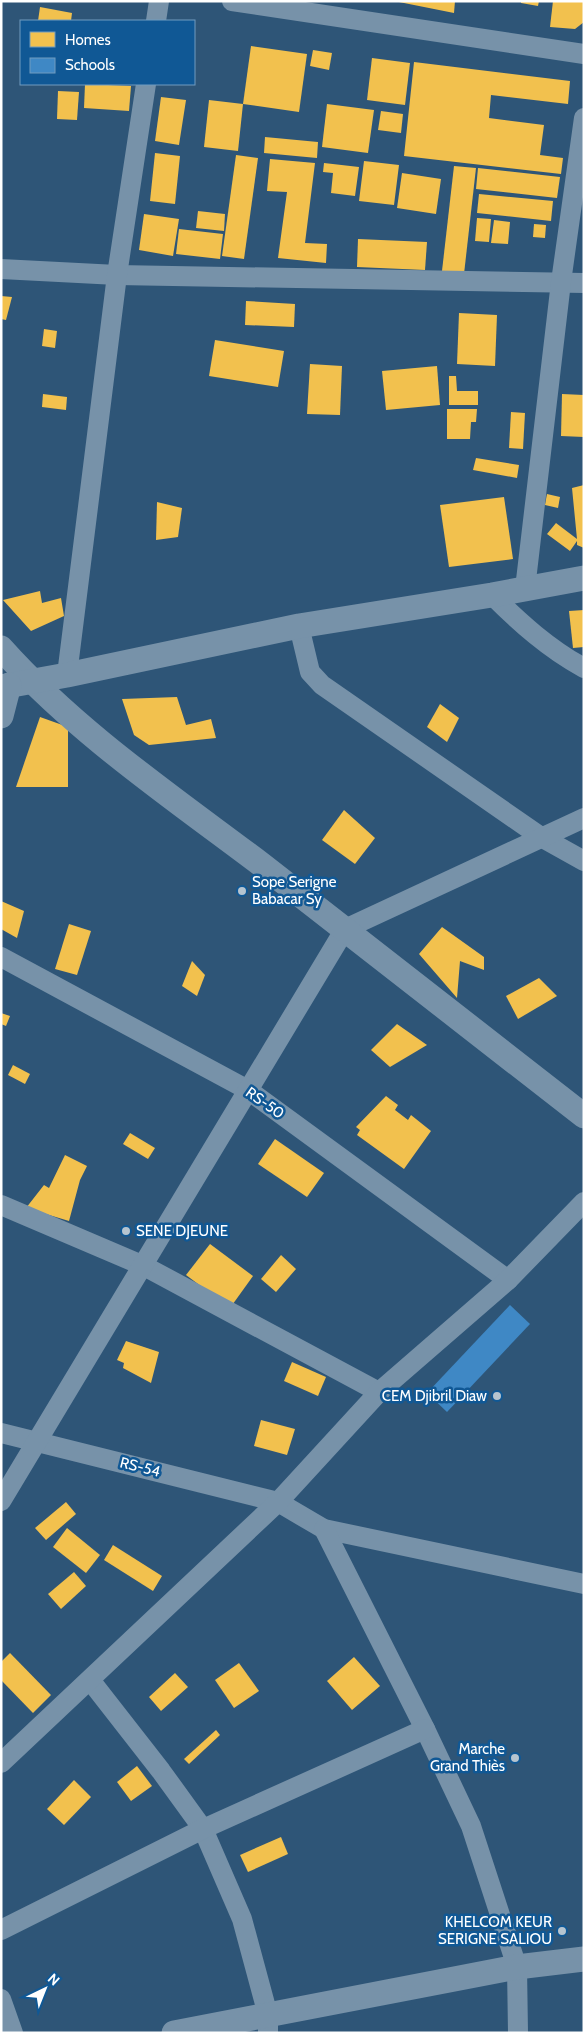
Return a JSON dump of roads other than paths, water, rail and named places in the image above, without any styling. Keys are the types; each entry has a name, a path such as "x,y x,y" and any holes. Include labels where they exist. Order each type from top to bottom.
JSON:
{"street":[{"path":"156,20 158,1"},
{"path":"232,1 584,54"},
{"path":"67,675 117,275 146,85"},
{"path":"525,589 561,282 584,118"},
{"path":"1,270 117,275 584,283"},
{"path":"13,684 67,675 300,626 584,578"},
{"path":"492,595 527,629 584,668"},
{"path":"300,626 310,672 322,685 541,837 584,861"},
{"path":"1,648 13,684 137,771 345,929 584,1116"},
{"path":"1,716 13,684"},
{"path":"1,1501 345,929 584,818"},
{"name":"RS-50","path":"1,957 248,1090 508,1280"},
{"path":"1,1763 278,1502 379,1392 508,1280 584,1202"},
{"path":"1,1205 144,1266 379,1392"},
{"name":"RS-54","path":"1,1433 278,1502 324,1529"},
{"path":"324,1529 584,1584"},
{"path":"324,1529 425,1729 471,1826 517,1967 518,2033"},
{"path":"90,1680 161,1770 203,1829 242,1920 268,2024"},
{"path":"1,1930 203,1829 425,1729"},
{"path":"174,2033 268,2024 517,1967 584,1959"},
{"path":"1,1998 13,2033"}],"place":[{"name":"Sope Serigne Babacar Sy","path":"242,891"},
{"name":"SENE DJEUNE","path":"126,1231"},
{"name":"CEM Djibril Diaw","path":"497,1396"},
{"name":"Marche Grand Thiès","path":"515,1758"},
{"name":"KHELCOM KEUR SERIGNE SALIOU","path":"562,1931"}]}
